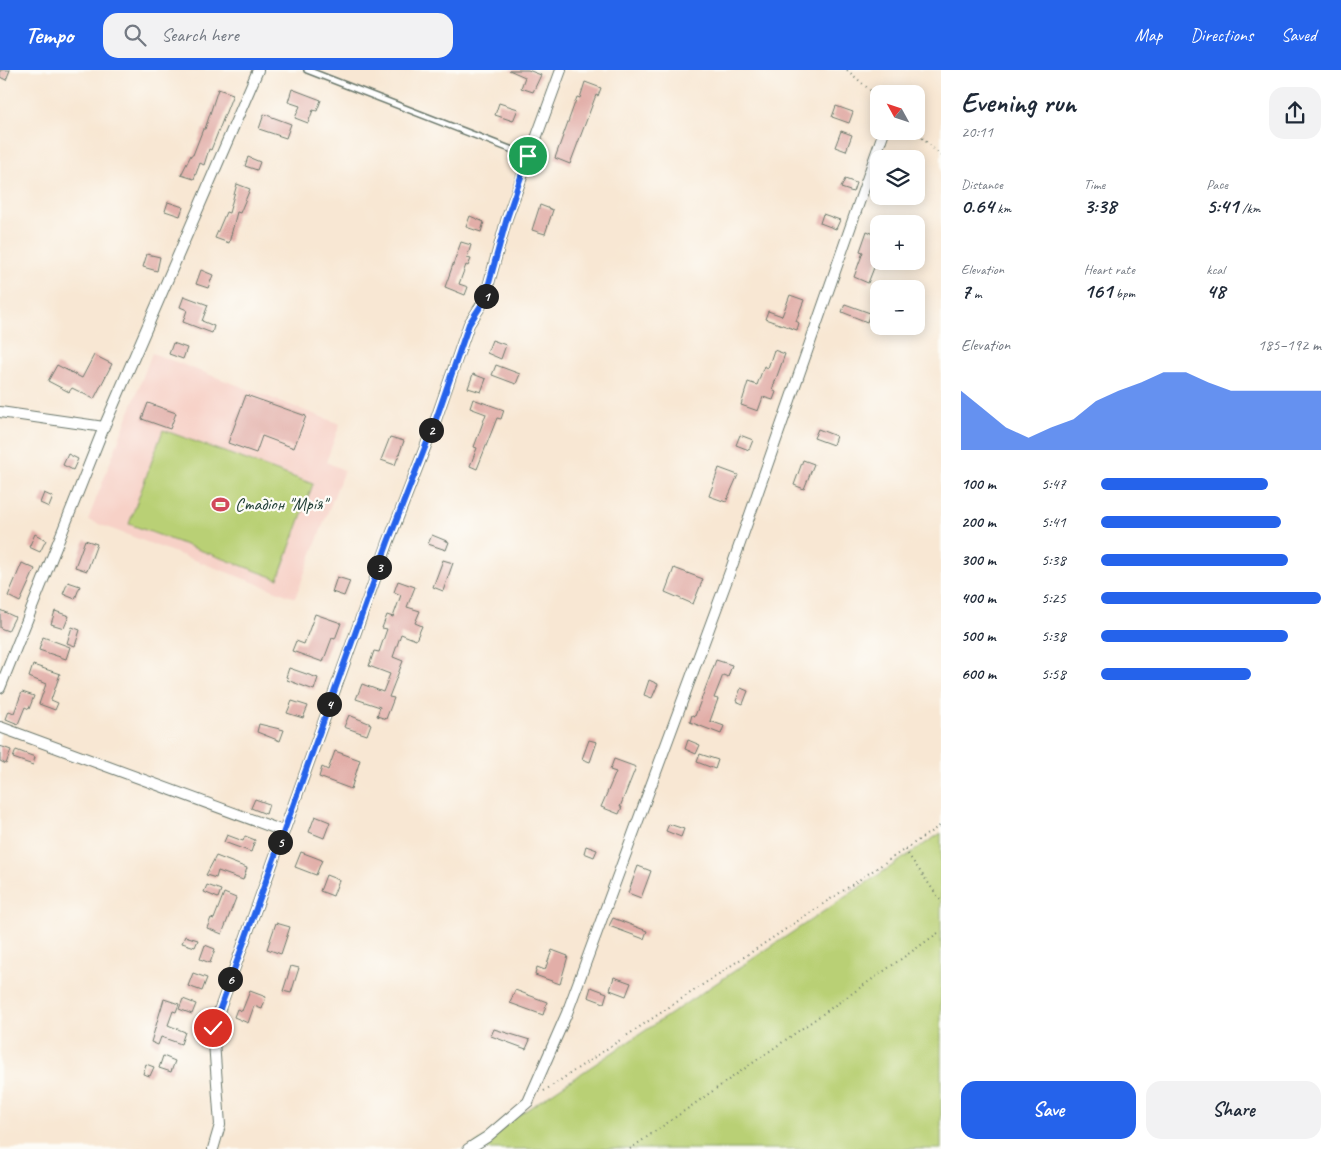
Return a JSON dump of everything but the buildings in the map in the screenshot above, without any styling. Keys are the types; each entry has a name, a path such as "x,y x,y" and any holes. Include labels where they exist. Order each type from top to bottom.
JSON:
{"street":[{"path":"0,688 104,426 258,70"},
{"path":"213,1149 220,1125 213,1028 469,324 484,301 507,218 528,156 561,70"},
{"path":"468,1149 487,1137 528,1102 566,1013 731,569 881,140"},
{"path":"0,412 104,426"},
{"path":"0,727 284,831"}],"lane":[{"path":"307,70 528,156"}],"path":[{"path":"847,70 870,90"},
{"path":"924,140 941,156"},
{"path":"544,1091 941,825"},
{"path":"905,849 941,901"},
{"path":"630,1149 941,931"}],"shaded area":[{"path":"152,353 340,424 326,462 344,470 295,598 88,520"}],"green space":[{"name":"Стадіон \"Мрія\"","path":"163,430 313,484 278,579 129,524"},
{"path":"941,833 941,1149 468,1149"}],"place":[{"name":"Стадіон \"Мрія\"","path":"221,504"}],"route":[{"path":"213,1028 388,542 435,422 469,324 484,301 507,218 528,156"}]}
